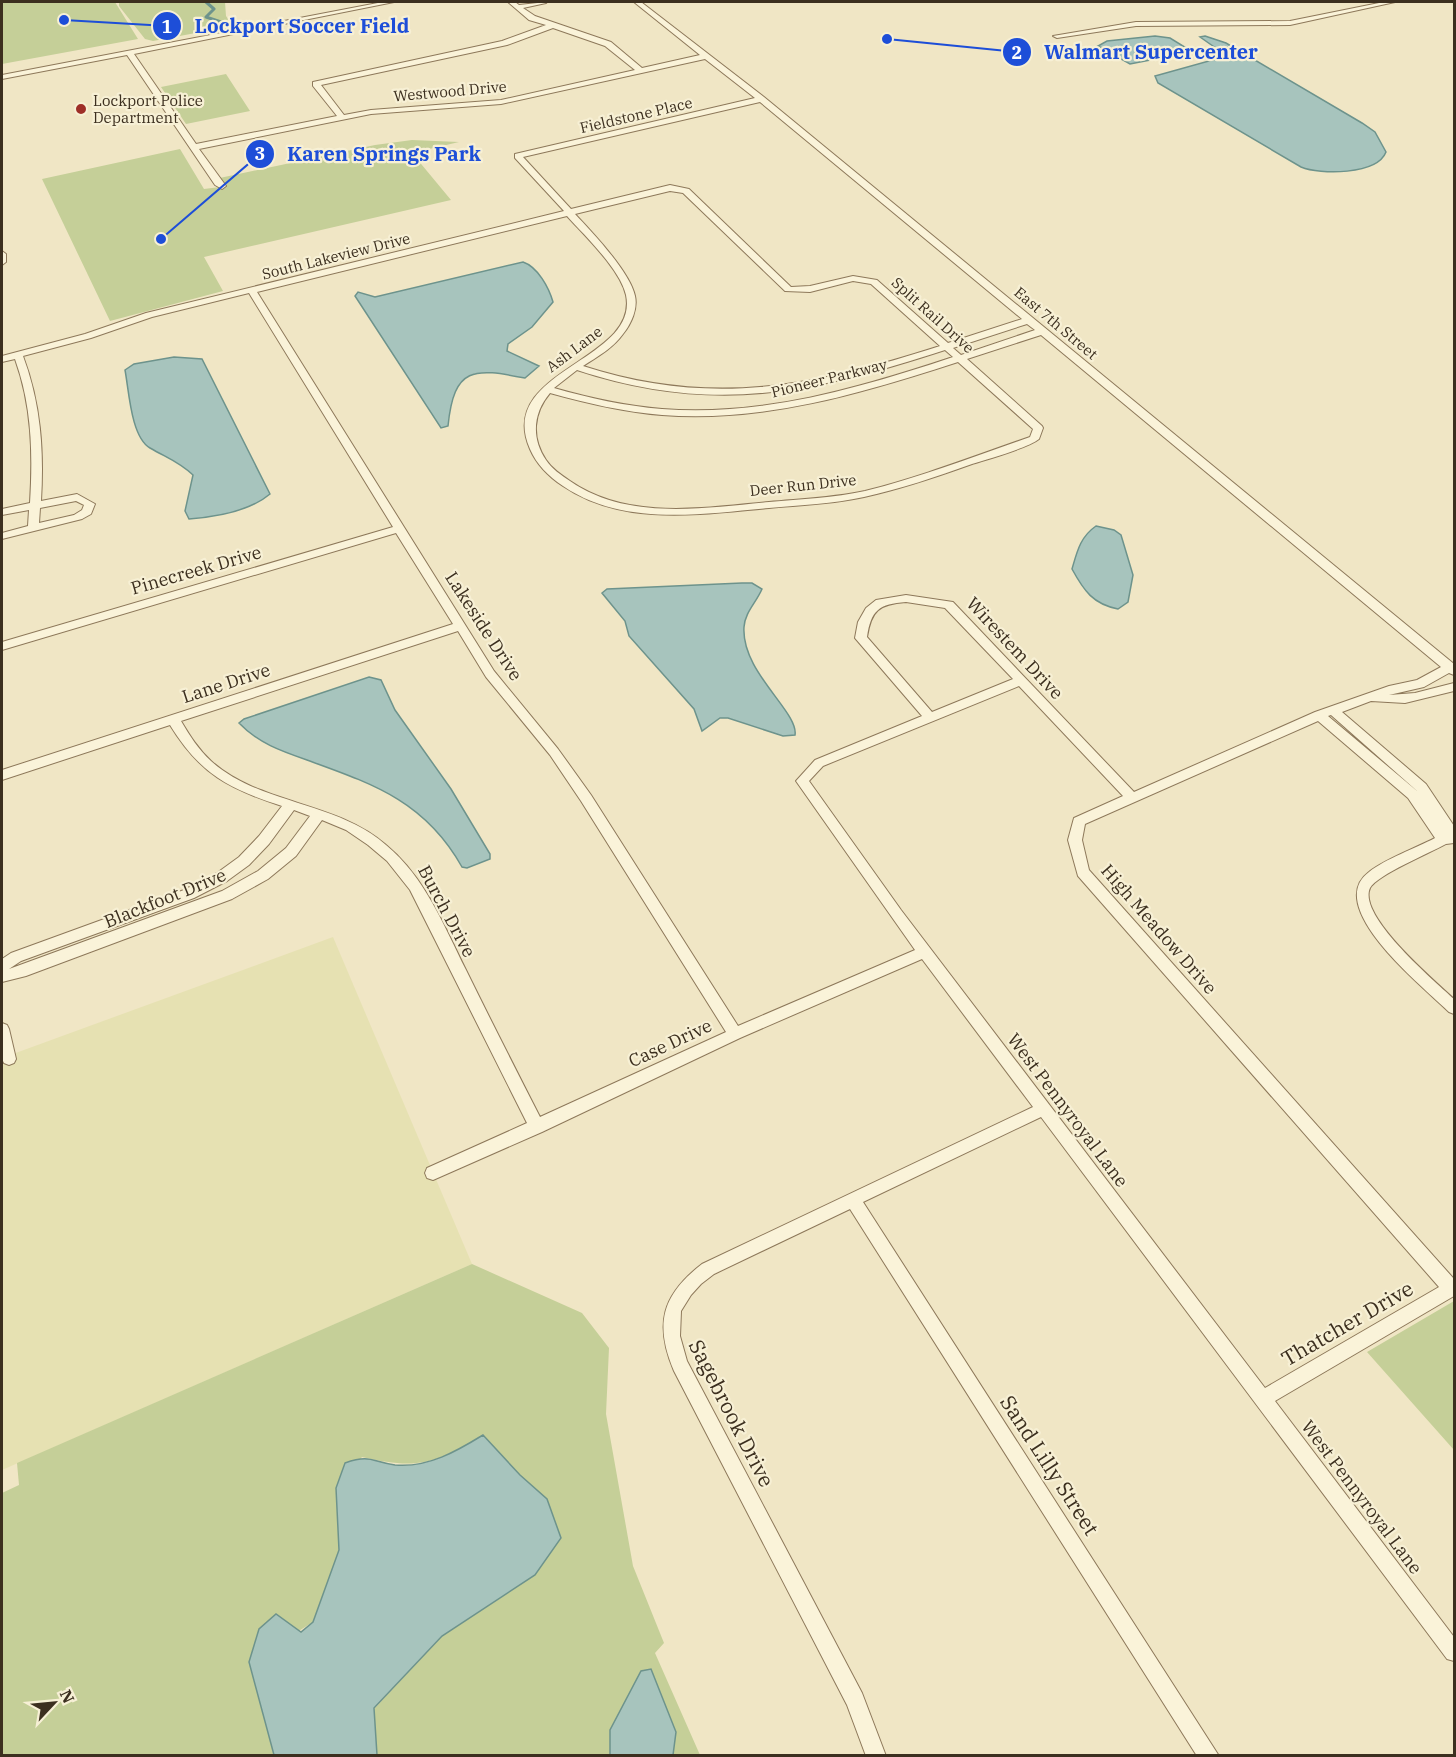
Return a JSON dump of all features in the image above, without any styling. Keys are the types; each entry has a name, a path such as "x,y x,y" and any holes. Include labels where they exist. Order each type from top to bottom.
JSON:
{"street":[{"path":"2,77 391,2"},
{"path":"514,4 544,2"},
{"name":"East 7th Street","path":"637,2 761,99 1453,669"},
{"path":"1057,36 1136,24 1290,23 1392,2"},
{"path":"514,4 527,15 608,44 641,71"},
{"path":"298,6 309,18"},
{"path":"342,117 316,84 504,43 553,25"},
{"path":"129,52 222,186"},
{"name":"Westwood Drive","path":"195,147 394,108 501,102 706,56"},
{"name":"Fieldstone Place","path":"518,156 761,99"},
{"name":"Ash Lane","path":"518,156 619,270 628,284 632,298 631,313 613,340 546,389 536,405 530,423 533,445 544,467 580,494 598,501"},
{"name":"South Lakeview Drive","path":"2,359 149,315 670,188 679,188"},
{"name":"Split Rail Drive","path":"679,188 686,191 788,289 809,291 855,278 866,278 1038,428 1038,434"},
{"path":"2,254 2,262"},
{"name":"Lakeside Drive","path":"251,290 490,674 586,798 735,1034"},
{"name":"Pioneer Parkway","path":"576,367 623,383 664,390 710,393 799,386 945,346 1029,320"},
{"name":"Pioneer Parkway","path":"546,389 639,410 680,413 769,409 847,393 1042,331"},
{"path":"18,355 29,380 35,407 38,440 33,529"},
{"path":"799,386 812,400"},
{"name":"Deer Run Drive","path":"598,501 631,509 666,512 853,496 1034,439 1038,434"},
{"path":"2,512 76,497 90,504 87,512 78,517 2,536"},
{"name":"Pinecreek Drive","path":"2,646 400,528"},
{"name":"Wirestem Drive","path":"930,718 861,638 861,622 871,606 895,598 924,599 949,605 1132,798"},
{"name":"Lane Drive","path":"2,775 461,626"},
{"name":"High Meadow Drive","path":"1453,669 1420,684 1393,689 1319,715 1080,821 1075,840 1083,872 1453,1288"},
{"name":"West Pennyroyal Lane","path":"1020,681 819,763 802,781 925,952 1455,1652"},
{"name":"High Meadow Drive","path":"1372,698 1397,701 1416,699 1455,687"},
{"path":"1332,710 1421,787 1451,838"},
{"path":"1319,715 1407,789 1451,838"},
{"name":"Burch Drive","path":"173,719 181,737 219,774 249,791 351,827 382,847 403,867 422,897 537,1127"},
{"name":"Blackfoot Drive","path":"2,966 16,957 189,894 222,877 244,861 264,840 290,805"},
{"name":"Blackfoot Drive","path":"2,976 21,972 228,895 263,875 291,852 318,815"},
{"path":"1451,838 1374,875 1366,884 1362,894 1372,923 1455,1008"},
{"name":"Case Drive","path":"433,1173 735,1034 925,952"},
{"path":"2,1029 9,1059"},
{"name":"Sagebrook Drive","path":"876,1755 855,1700 680,1365 671,1345 669,1326 673,1309 681,1292 701,1274 1043,1109"},
{"name":"Sand Lilly Street","path":"853,1200 1209,1755"},
{"name":"Thatcher Drive","path":"1263,1398 1453,1288"}],"shaded area":[{"path":"333,937 472,1264 2,1470 2,1058"}],"green space":[{"path":"2,2 115,2 138,39 2,64"},
{"path":"119,2 225,2 226,16 233,26 153,41 145,39 119,6"},
{"path":"226,74 250,111 186,124 161,87"},
{"path":"412,140 459,142 412,153 451,200 204,257 223,291 110,321 42,179 180,149 204,189 220,187 215,179 375,145"},
{"path":"472,1264 582,1313 609,1348 606,1414 633,1566 664,1643 655,1653 700,1755 377,1755 374,1709 442,1636 535,1575 546,1499 483,1435 467,1445 426,1462 398,1463 362,1457 336,1488 339,1550 313,1622 249,1662 274,1755 2,1756 2,1493 19,1485 17,1463"},
{"path":"1454,1301 1454,1450 1367,1352"}],"water":[{"path":"1155,36 1170,38 1188,49 1186,53 1130,64 1098,46 1107,41"},
{"path":"1205,36 1226,43 1375,132 1386,152 1381,160 1360,169 1347,171 1321,171 1301,167 1158,83 1155,76 1227,56 1200,37"},
{"path":"523,262 538,273 553,302 532,327 508,344 507,351 539,366 525,378 492,373 470,376 455,392 448,426 441,428 355,296 358,292 375,297"},
{"path":"174,357 202,359 270,494 262,500 232,512 189,519 185,511 193,475 144,442 132,413 125,370 134,364"},
{"path":"1096,526 1114,530 1121,535 1133,575 1128,602 1118,609 1102,604 1090,595 1072,569 1083,540"},
{"path":"752,583 762,589 745,622 745,644 760,675 788,715 794,726 795,735 783,736 728,718 720,718 702,731 694,709 629,636 625,621 602,593 607,589"},
{"path":"369,677 381,680 395,710 451,789 490,854 490,859 467,868 462,867 447,844 414,810 375,787 270,746 239,723 244,719"},
{"path":"483,1435 520,1475 547,1499 561,1538 535,1575 442,1636 374,1708 377,1755 274,1755 249,1662 259,1629 276,1614 301,1632 313,1622 339,1550 336,1488 345,1463 366,1459 395,1465 419,1464 442,1457"},
{"path":"651,1669 676,1732 673,1755 610,1755 610,1730 641,1671"}],"waterway":[{"path":"206,2 214,9 206,17 227,24 227,32"}],"place":[{"name":"Lockport Soccer Field","path":"64,20"},
{"name":"Walmart Supercenter","path":"887,39"},
{"name":"Lockport Police Department","path":"81,109"},
{"name":"Karen Springs Park","path":"161,239"}]}
